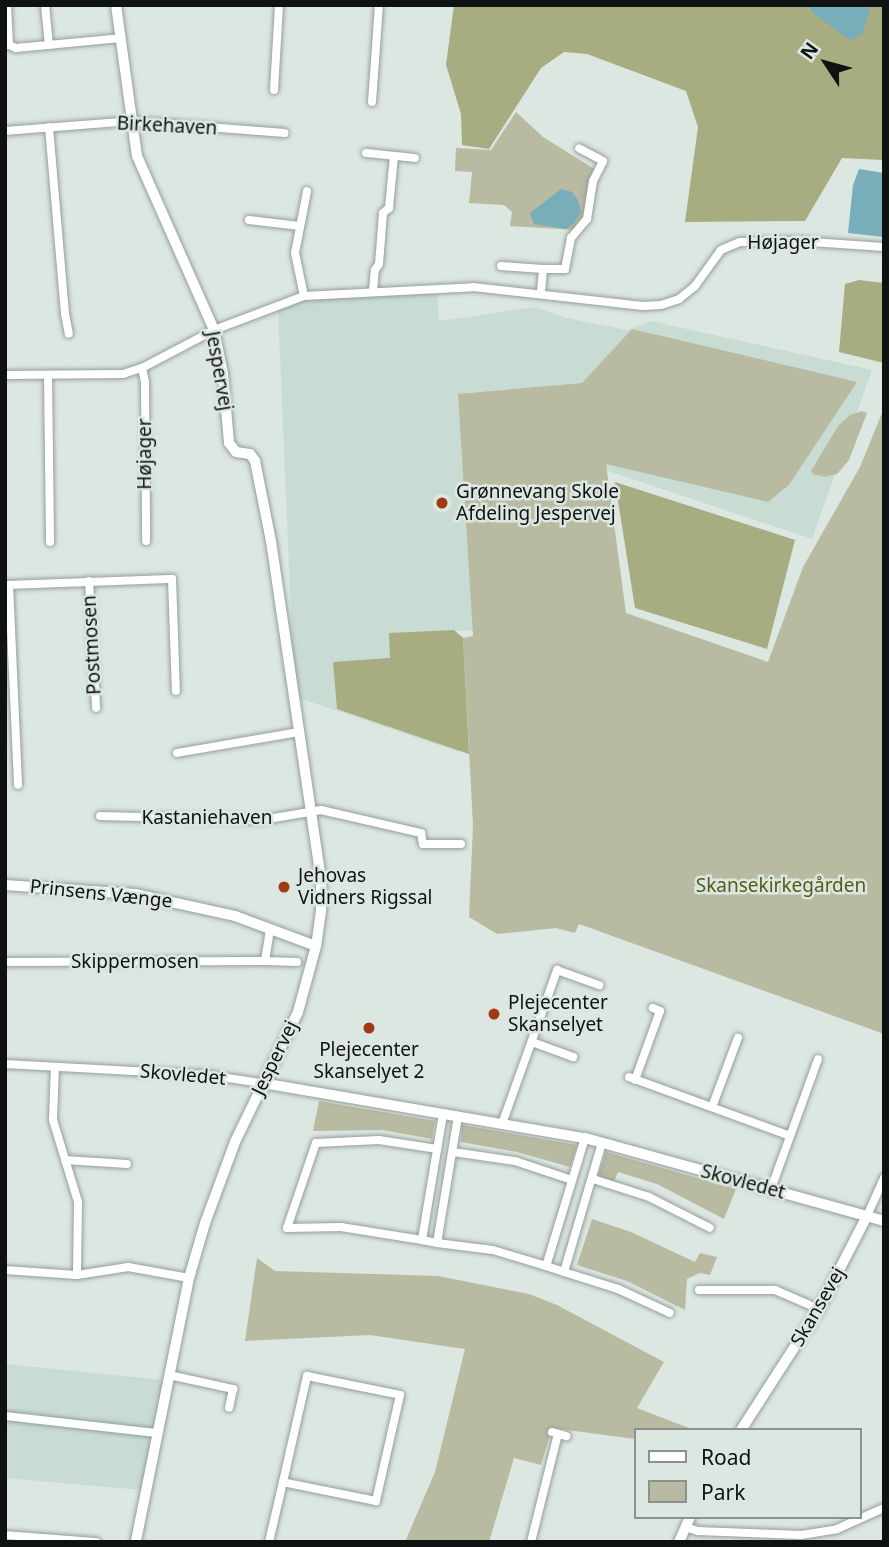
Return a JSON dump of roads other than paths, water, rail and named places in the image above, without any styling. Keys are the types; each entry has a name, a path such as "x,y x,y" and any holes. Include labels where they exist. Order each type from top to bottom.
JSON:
{"street":[{"path":"6,5 9,45 16,48 121,38"},
{"path":"45,5 49,45"},
{"name":"Jespervej","path":"116,5 137,156 146,183 191,274 214,330 223,374 229,443 236,452 250,454 255,461 265,508 321,879 321,911 316,946 298,1012 262,1083 218,1187 189,1278 136,1542"},
{"path":"274,90 279,5"},
{"path":"372,102 379,5"},
{"name":"Birkehaven","path":"5,131 131,121 285,133"},
{"path":"48,127 69,334"},
{"path":"501,266 565,269 571,238 587,219 593,181 603,161 579,148"},
{"path":"366,153 415,158"},
{"path":"373,291 375,270 379,264 383,213 389,208 394,156"},
{"path":"304,296 295,253 307,191"},
{"path":"249,220 300,226"},
{"name":"Højager","path":"5,375 123,374 142,368 214,330 304,296 473,287 643,306 662,305 679,299 695,286 715,256 729,245 797,241 884,247"},
{"path":"541,293 543,269"},
{"name":"Højager","path":"142,368 145,382 146,541"},
{"path":"48,374 50,542"},
{"name":"Postmosen","path":"18,785 7,585 172,579 176,691"},
{"name":"Postmosen","path":"89,581 96,708"},
{"path":"177,753 299,732"},
{"path":"312,811 321,810 421,833 423,844 461,844"},
{"name":"Kastaniehaven","path":"100,816 262,820 302,816 312,811"},
{"name":"Prinsens Vænge","path":"5,885 135,894 235,916 316,946"},
{"path":"265,961 270,928"},
{"name":"Skippermosen","path":"5,962 298,961"},
{"path":"502,1124 557,970 599,985"},
{"path":"653,1008 660,1011 632,1079 790,1136"},
{"path":"712,1107 738,1038"},
{"path":"532,1042 573,1056"},
{"path":"771,1189 818,1059"},
{"name":"Skovledet","path":"5,1064 207,1074 585,1138 884,1221"},
{"path":"55,1067 53,1120 78,1202 77,1275"},
{"path":"422,1240 443,1114"},
{"path":"437,1243 458,1116"},
{"path":"546,1266 585,1138"},
{"path":"437,1149 379,1140 316,1143 287,1228 341,1227 493,1250 618,1289 670,1312"},
{"path":"565,1272 602,1143"},
{"path":"453,1152 515,1161 572,1180"},
{"path":"65,1160 127,1164"},
{"name":"Skansevej","path":"742,1428 819,1309 884,1178"},
{"path":"593,1179 649,1197 710,1228"},
{"path":"5,1270 77,1275 128,1267 189,1278"},
{"path":"699,1290 775,1290 819,1309"},
{"path":"169,1375 233,1389 229,1408"},
{"path":"269,1542 307,1376 400,1395 376,1501 283,1482"},
{"path":"5,1416 156,1433"},
{"path":"531,1542 559,1434"},
{"path":"861,1518 884,1508"},
{"path":"679,1542 688,1522 698,1531 801,1535 837,1529 859,1519"},
{"path":"5,1535 97,1542"}],"water":[{"path":"809,5 865,5 870,9 862,34 850,40 810,11"},
{"path":"859,169 884,173 884,237 848,233 853,185"},
{"path":"561,189 572,192 578,200 581,212 574,223 566,229 534,224 530,213"}],"place":[{"name":"Grønnevang Skole Afdeling Jespervej","path":"442,503"},
{"name":"Jehovas Vidners Rigssal","path":"284,887"},
{"name":"Plejecenter Skanselyet","path":"494,1014"},
{"name":"Plejecenter Skanselyet 2","path":"369,1028"}],"park label":[{"name":"Skansekirkegården","path":"781,886"}]}
